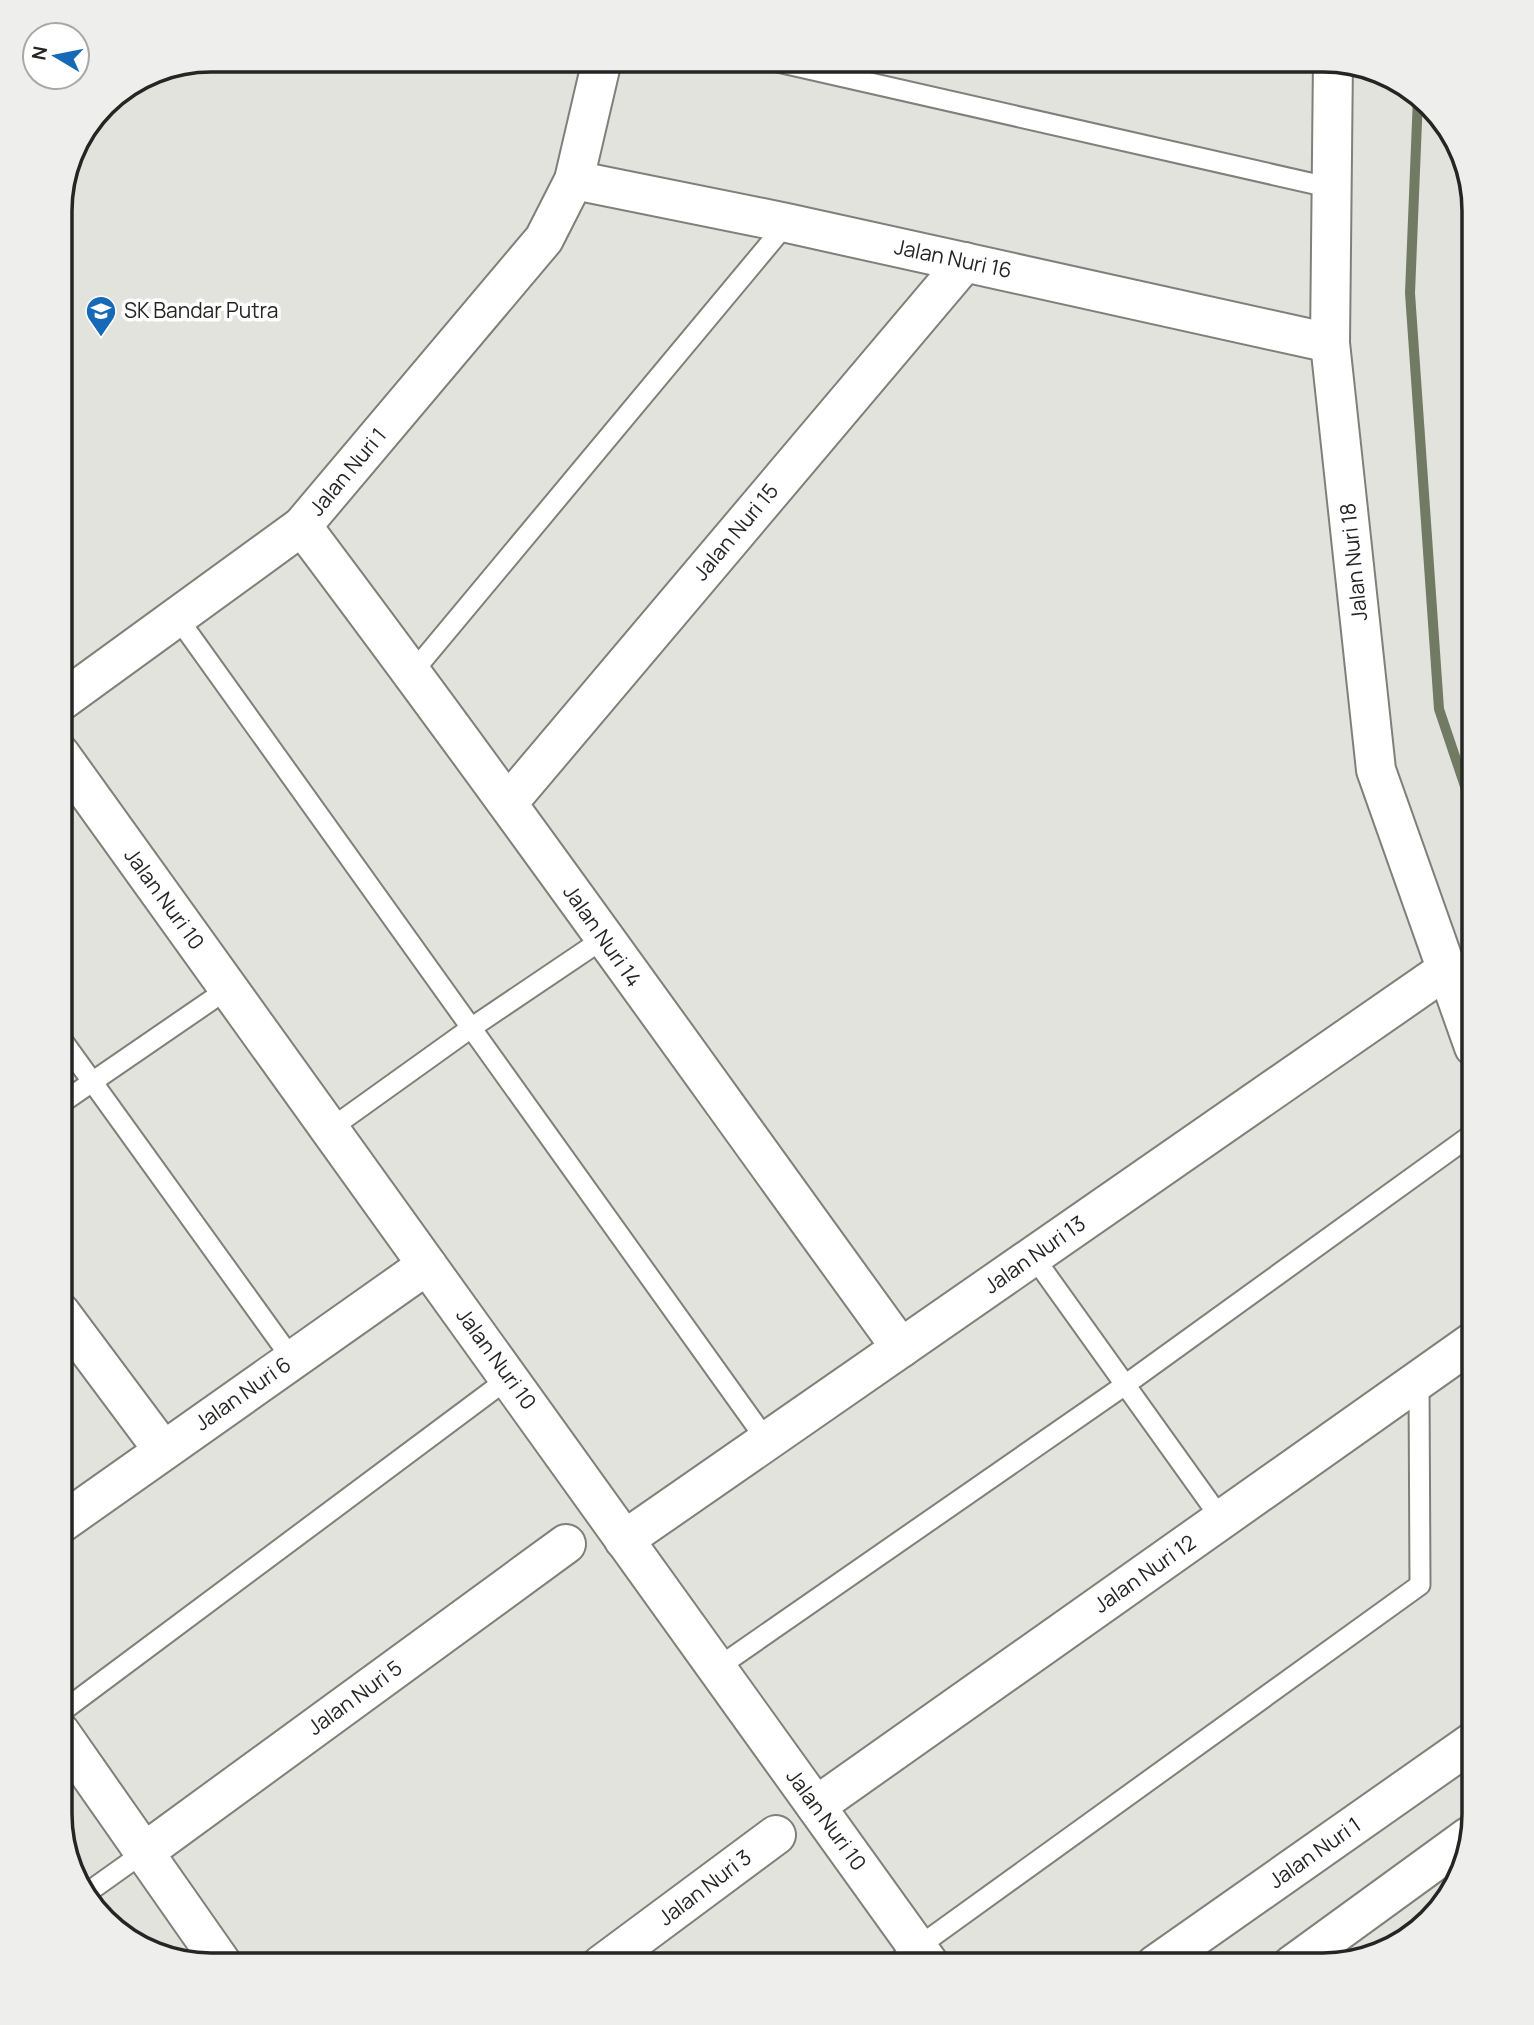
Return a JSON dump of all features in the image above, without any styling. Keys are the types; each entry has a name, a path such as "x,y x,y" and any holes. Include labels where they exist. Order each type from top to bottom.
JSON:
{"street":[{"name":"Jalan Nuri 1","path":"72,693 302,526 544,239 574,180 599,72"},
{"name":"Jalan Nuri 18","path":"1333,72 1330,343 1376,770 1462,1011"},
{"name":"Jalan Nuri 16","path":"574,180 787,223 1330,343"},
{"name":"Jalan Nuri 15","path":"508,803 964,262"},
{"name":"Jalan Nuri 14","path":"302,526 508,803 603,939 901,1348"},
{"name":"Jalan Nuri 10","path":"72,771 816,1806 910,1953"},
{"name":"Jalan Nuri 13","path":"624,1540 1447,969"},
{"name":"Jalan Nuri 6","path":"72,1515 427,1265"},
{"path":"72,1329 163,1450"},
{"name":"Jalan Nuri 12","path":"816,1806 1462,1350"},
{"name":"Jalan Nuri 5","path":"143,1853 566,1544"},
{"path":"72,1749 214,1953"},
{"name":"Jalan Nuri 1","path":"1172,1953 1462,1750"},
{"name":"Jalan Nuri 3","path":"617,1953 776,1835"},
{"path":"1309,1953 1459,1845"}],"lane":[{"path":"822,72 1332,188"},
{"path":"412,673 787,223"},
{"path":"177,617 767,1441"},
{"path":"330,1129 471,1028 603,939"},
{"path":"72,1096 229,989"},
{"path":"72,1054 292,1359"},
{"path":"717,1668 1125,1385 1462,1142"},
{"path":"1033,1256 1222,1520"},
{"path":"72,1704 509,1378"},
{"path":"923,1953 1420,1585 1419,1380"},
{"path":"93,1888 143,1853"}],"waterway":[{"path":"1418,108 1410,293 1439,709 1462,777"}],"place":[{"name":"SK Bandar Putra","path":"101,338"}]}
